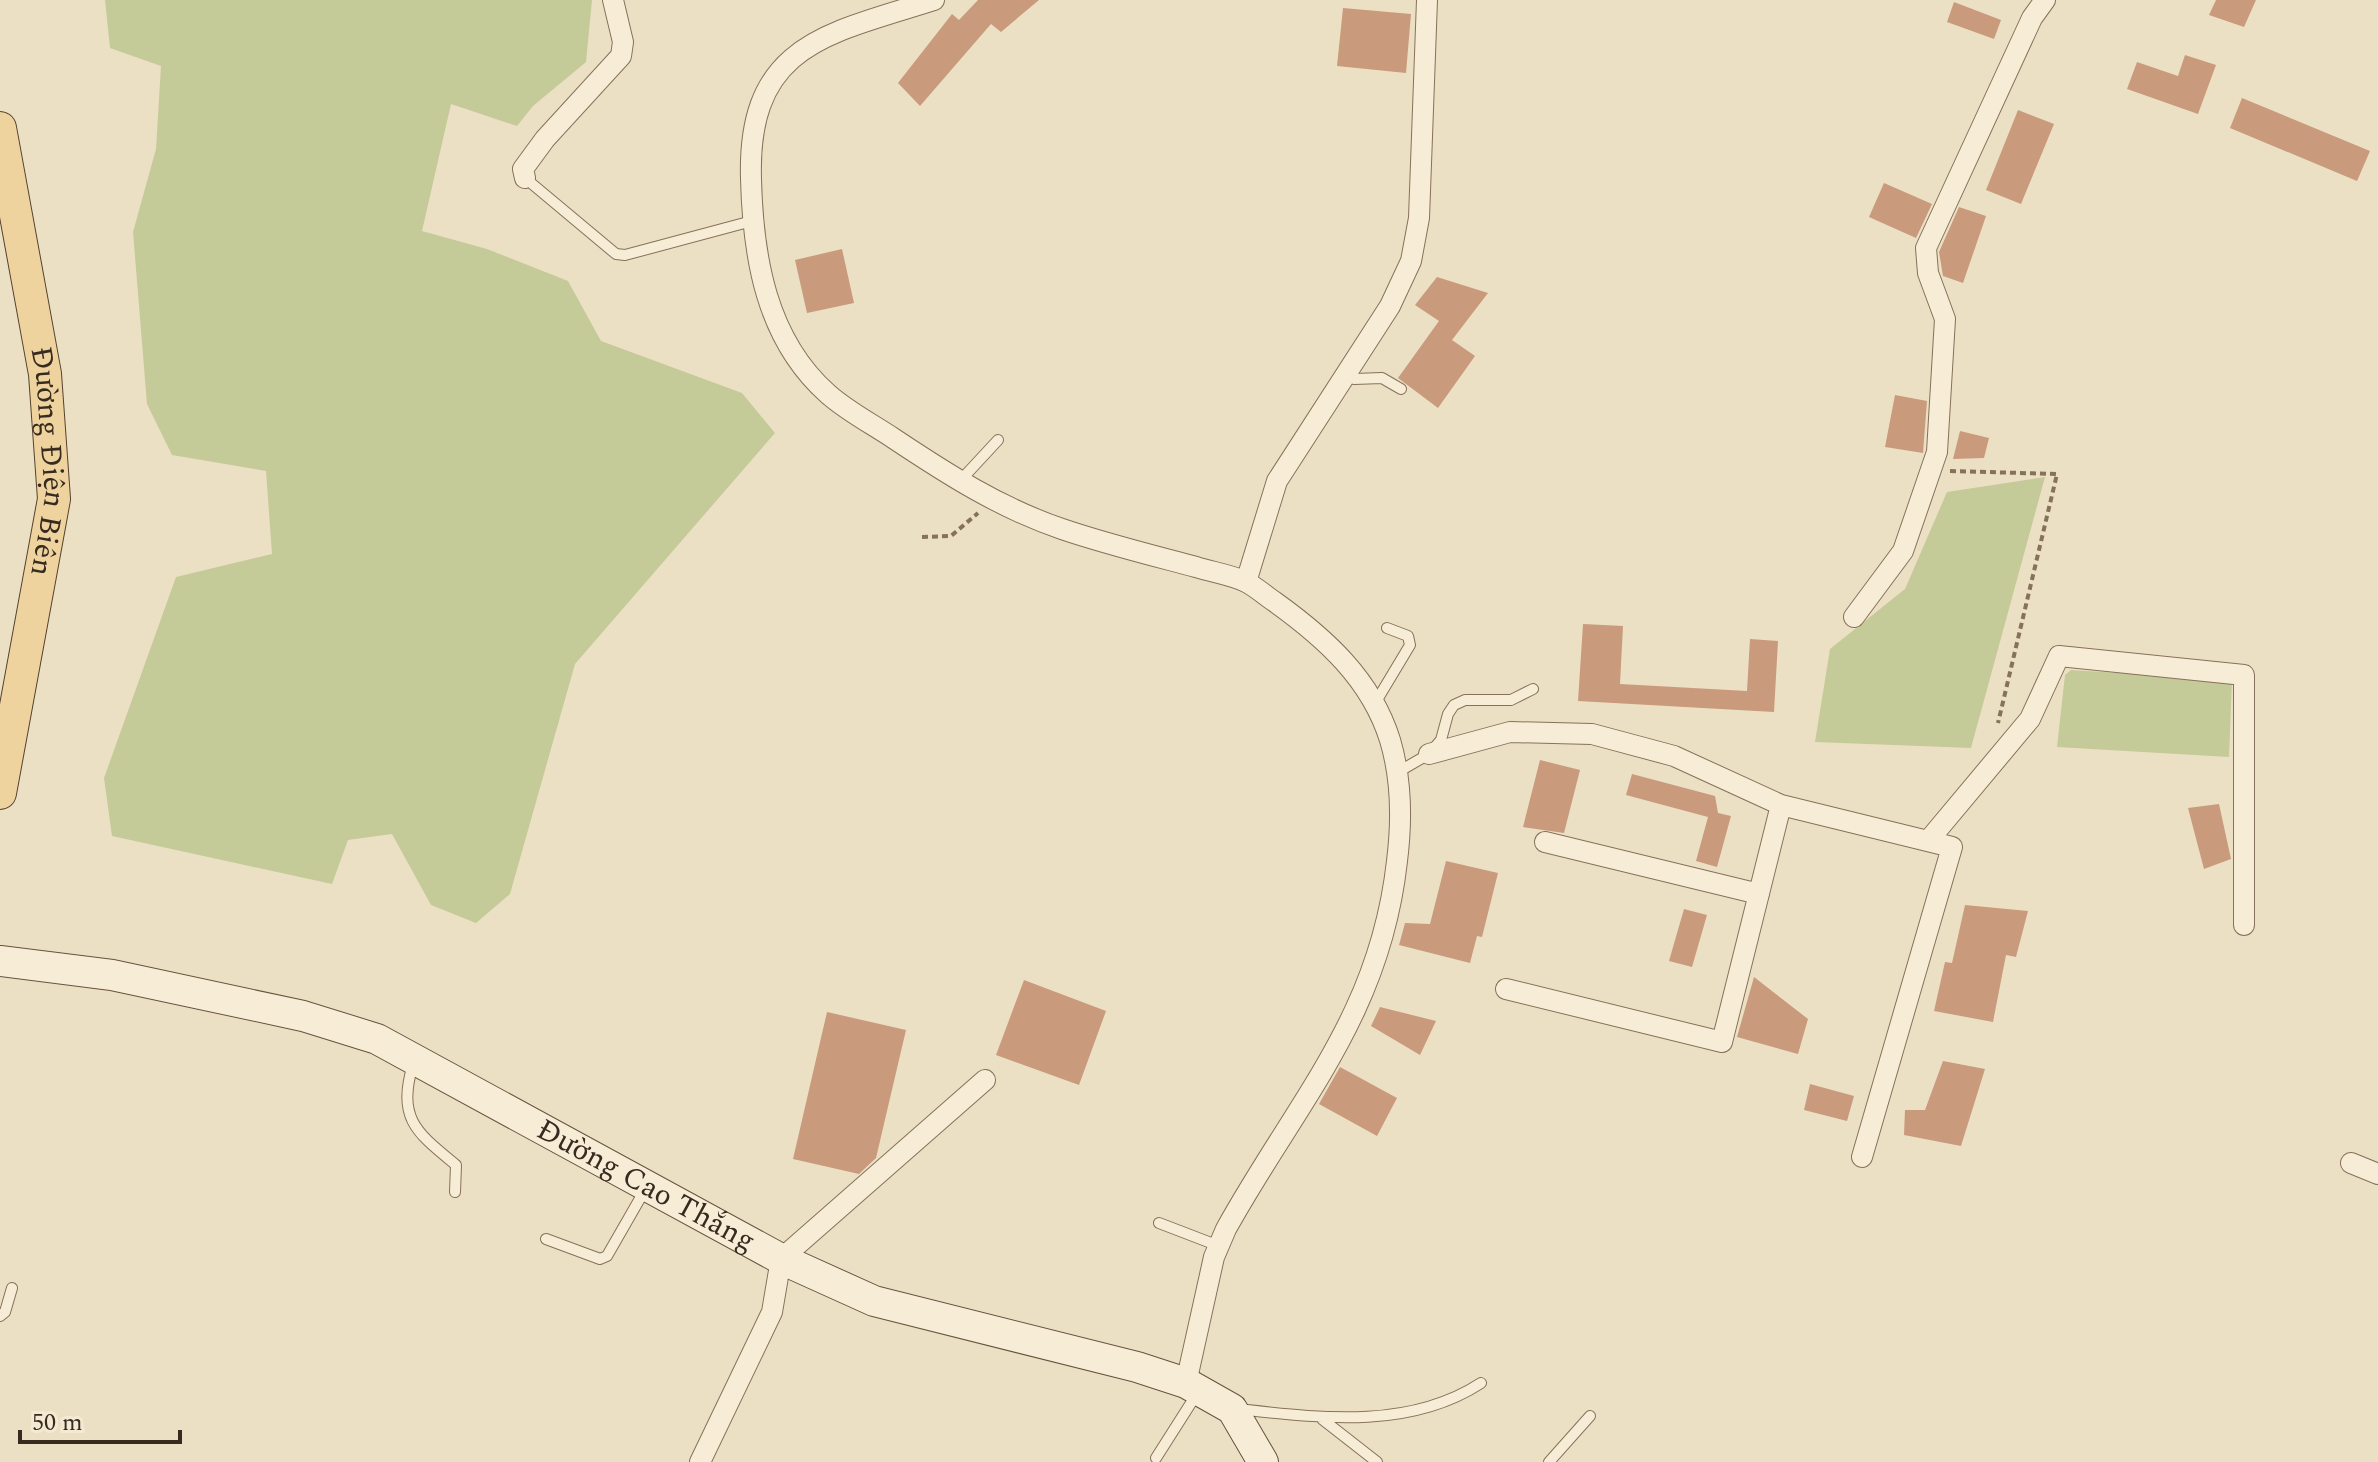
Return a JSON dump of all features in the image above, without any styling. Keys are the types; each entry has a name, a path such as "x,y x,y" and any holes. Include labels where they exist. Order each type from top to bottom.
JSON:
{"main road":[{"name":"Đường Điện Biên","path":"0,128 45,374 54,499 0,793"}],"street":[{"path":"525,178 523,169 545,139 621,56 623,42 613,0"},
{"path":"934,0 842,30 812,44 773,78 754,116 749,138 752,221 769,305 793,353 830,396 959,482 987,497 1063,529 1246,582 1334,648 1374,705 1389,737 1398,772 1400,836 1396,878 1374,967 1335,1054 1234,1214 1219,1246 1193,1387"},
{"path":"1246,582 1277,481 1402,283 1416,243 1427,0"},
{"path":"1854,617 1903,551 1937,452 1945,319 1928,273 1926,248 2032,18 2045,0"},
{"path":"1928,841 2030,719 2059,656 2244,675 2244,925"},
{"path":"1429,754 1510,732 1592,734 1674,756 1781,805 1952,847 1862,1157"},
{"path":"1506,989 1722,1042 1781,805"},
{"path":"1545,842 1759,894"},
{"name":"Đường Cao Thắng","path":"0,961 112,975 303,1016 377,1039 781,1259 900,1309 1137,1367 1193,1387 1232,1409 1263,1462"},
{"path":"700,1462 768,1323 781,1259 985,1080"},
{"path":"2351,1163 2378,1174"}],"lane":[{"path":"525,178 616,254 625,255 752,221"},
{"path":"1345,374 1354,379 1382,378 1401,389"},
{"path":"959,482 998,440"},
{"path":"1374,705 1410,645 1408,636 1387,628"},
{"path":"1398,772 1429,754 1441,740 1448,714 1454,705 1465,700 1511,700 1533,689"},
{"path":"415,1059 405,1093 407,1108 425,1141 456,1165 455,1192"},
{"path":"546,1239 600,1259 607,1256 647,1186"},
{"path":"1159,1223 1219,1246"},
{"path":"0,1316 5,1312 12,1288"},
{"path":"1232,1409 1322,1419 1440,1405 1481,1383"},
{"path":"1156,1458 1193,1387"},
{"path":"1549,1462 1590,1416"},
{"path":"1322,1419 1377,1462"}],"path":[{"path":"1932,470 2057,474 1998,723"},
{"path":"922,537 951,536 960,531 977,514 987,497"}],"green space":[{"path":"105,0 592,0 586,62 533,106 517,126 451,104 422,231 487,249 568,281 601,341 742,393 775,433 575,664 510,894 476,923 431,905 392,834 348,840 332,884 112,836 104,778 176,577 272,554 266,471 172,455 147,404 133,232 156,149 161,66 110,48"},
{"path":"2045,477 1971,748 1815,742 1830,649 1905,589 1947,492"},
{"path":"2071,670 2232,680 2229,757 2057,747 2065,675"}],"building":[{"path":"978,0 1039,0 1001,32 991,24 920,106 898,83 952,14 959,20"},
{"path":"2216,0 2256,0 2244,27 2209,15"},
{"path":"1954,2 2001,20 1994,39 1947,22"},
{"path":"1343,8 1411,14 1406,73 1337,66"},
{"path":"2185,55 2216,65 2198,114 2127,89 2137,62 2178,76"},
{"path":"2242,98 2370,151 2357,181 2230,128"},
{"path":"2018,110 2054,124 2021,204 1986,190"},
{"path":"1884,183 1932,204 1916,238 1869,217"},
{"path":"1959,207 1986,216 1963,283 1943,276 1939,252"},
{"path":"842,249 854,303 807,313 795,260"},
{"path":"1437,277 1488,293 1452,340 1475,356 1438,408 1398,378 1439,321 1415,305"},
{"path":"1895,395 1927,401 1923,453 1885,447"},
{"path":"1960,431 1989,438 1984,458 1953,459"},
{"path":"1583,624 1623,626 1620,684 1747,691 1750,639 1778,641 1774,712 1578,701"},
{"path":"1540,760 1580,770 1564,833 1523,827"},
{"path":"1632,774 1715,796 1718,813 1731,816 1717,867 1696,861 1708,817 1626,795"},
{"path":"2219,804 2231,859 2204,869 2188,808"},
{"path":"1446,861 1498,873 1482,937 1477,936 1470,963 1399,945 1405,923 1430,924"},
{"path":"1965,905 2028,911 2016,957 2006,955 1993,1022 1934,1011 1945,962 1952,963"},
{"path":"1684,909 1707,915 1692,967 1669,961"},
{"path":"1754,977 1808,1019 1798,1054 1737,1037"},
{"path":"1024,980 1106,1011 1079,1085 996,1055"},
{"path":"1380,1007 1436,1021 1420,1055 1371,1026"},
{"path":"827,1012 906,1030 876,1158 859,1174 793,1159"},
{"path":"1943,1061 1985,1069 1961,1146 1904,1135 1905,1110 1925,1110"},
{"path":"1340,1067 1397,1098 1377,1136 1319,1104"},
{"path":"1810,1084 1854,1096 1847,1121 1804,1110"}]}
